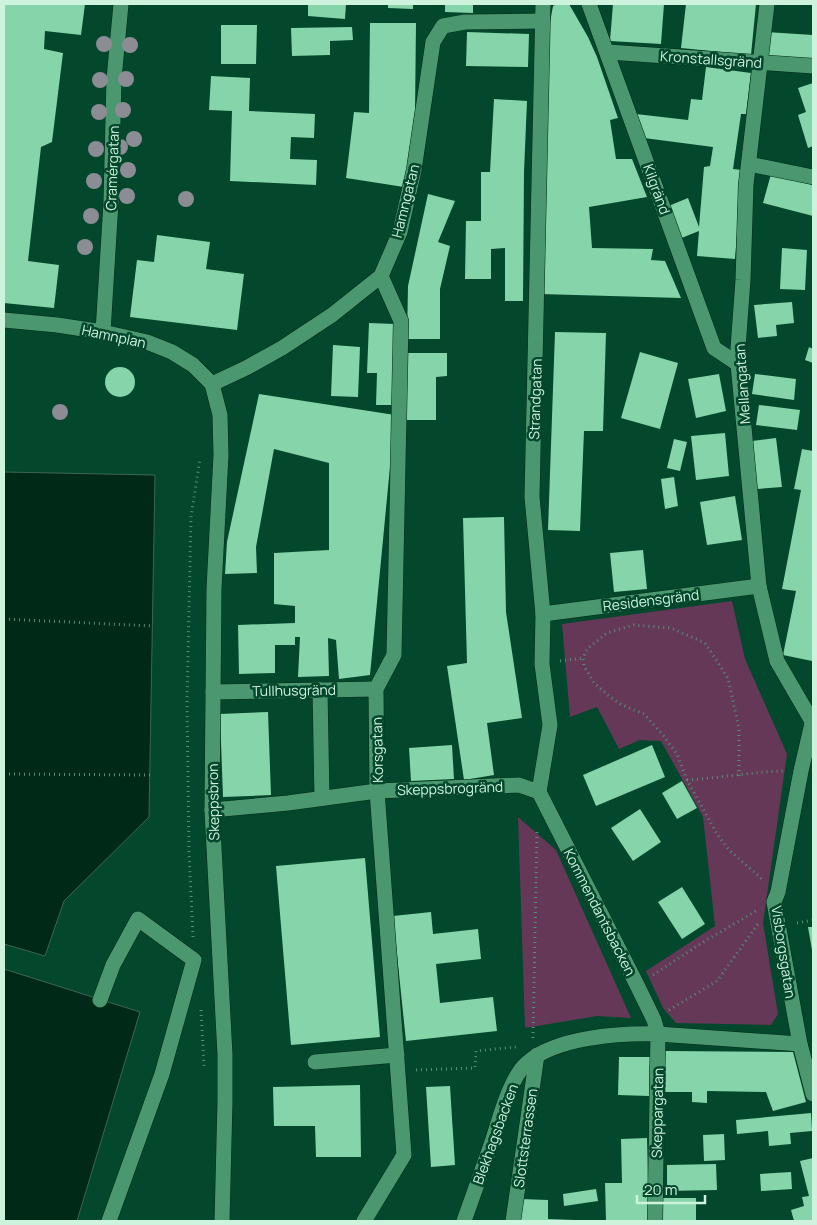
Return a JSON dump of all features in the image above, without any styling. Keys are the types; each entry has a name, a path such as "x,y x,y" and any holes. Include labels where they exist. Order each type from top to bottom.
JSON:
{"street":[{"name":"Cramérgatan","path":"103,332 111,202 114,79 121,4"},
{"name":"Strandgatan","path":"538,792 550,725 542,664 542,614 532,497 543,4"},
{"name":"Kilgränd","path":"589,4 714,348 738,364"},
{"name":"Mellangatan","path":"767,4 746,185 738,364 759,586 777,661 813,722"},
{"name":"Hamngatan","path":"212,384 282,348 332,315 381,276 400,232 414,170 433,42 444,26 465,22 542,21"},
{"name":"Kronstallsgränd","path":"608,52 813,66"},
{"path":"749,164 813,177"},
{"name":"Korsgatan","path":"364,1221 404,1155 378,791 376,689 394,655 401,321 381,276"},
{"name":"Hamnplan","path":"4,320 103,332 147,342 172,352 193,365 212,384"},
{"name":"Skeppsbron","path":"212,384 220,415 221,445 214,589 212,810 225,1055 226,1101 222,1221"},
{"name":"Residensgränd","path":"542,614 759,586"},
{"name":"Tullhusgränd","path":"213,692 376,689"},
{"path":"320,690 322,798"},
{"name":"Visborgsgatan","path":"813,722 801,771 778,892 774,902 800,1044 813,1094"},
{"name":"Skeppsbrogränd","path":"212,810 378,791 519,785 538,792"},
{"name":"Kommendantsbacken","path":"538,792 637,985 656,1027"},
{"path":"100,1000 112,965 138,920 194,960 162,1074 109,1221"},
{"path":"537,1055 555,1047 588,1039 656,1027 800,1044"},
{"name":"Skeppargatan","path":"655,1221 656,1027"},
{"path":"315,1062 397,1055"},
{"name":"Blekhagsbacken","path":"464,1221 504,1106 518,1072 537,1055"},
{"name":"Slottsterrassen","path":"513,1221 537,1055"}],"path":[{"path":"4,619 153,626"},
{"path":"739,776 739,729 728,678 706,643 671,628 634,625 607,633 587,649 583,658 584,666 594,683 615,701 644,714 663,735 677,754 687,780 717,834 728,849 754,873"},
{"path":"557,661 583,658"},
{"path":"687,780 765,772"},
{"path":"4,774 150,775"},
{"path":"537,826 532,1035 537,1055"},
{"path":"637,985 738,921 774,902"},
{"path":"656,1027 717,981 774,902"},
{"path":"429,1069 475,1068 476,1051 520,1047 537,1055"}],"shaded area":[{"path":"4,472 155,475 149,817 64,901 45,956 4,944"},
{"path":"732,601 745,659 787,754 763,923 778,1014 771,1025 676,1023 663,1008 646,971 715,926 703,817 661,741 640,740 619,749 597,707 570,717 562,624"},
{"path":"518,817 556,850 631,1018 597,1016 525,1028"},
{"path":"4,969 140,1012 77,1221 4,1221"}],"building":[{"path":"4,4 85,4 81,35 45,31 44,49 63,53 52,142 41,147 28,261 59,265 54,308 4,303"},
{"path":"308,4 346,4 345,19 308,16"},
{"path":"388,4 413,4 413,9 388,8"},
{"path":"445,4 473,4 473,13 445,12"},
{"path":"569,4 588,37 618,118 610,120 616,159 632,159 647,197 589,207 592,248 653,249 651,260 665,261 681,298 540,294 549,28 553,6"},
{"path":"613,4 664,4 661,44 610,41"},
{"path":"686,4 756,4 751,55 681,48"},
{"path":"370,23 416,23 415,113 404,187 346,178 354,112 369,113"},
{"path":"221,25 257,25 256,64 221,64"},
{"path":"352,27 353,40 330,41 330,55 292,56 291,28"},
{"path":"467,32 529,34 528,67 466,66"},
{"path":"766,32 813,35 813,62 764,58"},
{"path":"706,67 751,73 746,114 741,114 733,169 742,170 735,259 697,256 699,231 679,239 666,207 688,198 699,227 704,167 710,166 713,147 644,138 636,114 688,120 691,99 702,100"},
{"path":"211,76 250,78 249,111 315,114 314,138 291,137 290,159 317,160 316,185 230,181 232,111 209,110"},
{"path":"813,83 813,146 808,148 798,115 806,112 798,88"},
{"path":"494,99 527,101 524,172 523,301 505,301 505,248 491,249 491,279 465,279 466,221 481,221 481,172 490,172"},
{"path":"771,174 813,185 813,216 763,203"},
{"path":"428,194 455,201 438,242 450,246 440,289 440,339 407,339 408,286"},
{"path":"157,235 210,242 206,269 244,274 237,330 130,317 137,260 154,262"},
{"path":"782,248 807,250 805,290 780,289"},
{"path":"792,302 794,323 776,325 777,336 758,338 754,305"},
{"path":"369,323 394,324 392,405 376,405 377,373 367,373"},
{"path":"555,332 606,333 603,431 584,431 580,531 548,530"},
{"path":"333,345 360,347 358,397 331,396"},
{"path":"809,347 813,349 813,363 805,360"},
{"path":"640,352 678,363 660,429 621,418"},
{"path":"404,353 447,353 447,376 436,377 436,420 405,420"},
{"path":"120,367 126,368 134,376 134,388 126,396 120,397 114,396 106,388 105,382 106,376 114,368"},
{"path":"719,374 726,411 696,418 688,379"},
{"path":"755,374 796,379 794,400 752,394"},
{"path":"259,394 395,415 370,675 339,679 336,640 328,638 329,676 298,677 300,637 295,637 295,645 275,645 275,673 239,674 238,625 295,623 295,606 274,604 274,553 329,550 329,463 274,449 256,547 257,573 225,574 227,542"},
{"path":"759,405 800,410 797,430 756,425"},
{"path":"725,433 729,476 696,480 691,436"},
{"path":"776,438 782,487 757,489 752,441"},
{"path":"674,439 687,442 680,471 667,468"},
{"path":"802,449 813,451 812,661 783,655 796,591 782,589 801,490 794,489"},
{"path":"674,477 678,506 665,509 661,479"},
{"path":"735,496 742,540 707,545 700,502"},
{"path":"504,517 506,612 522,718 487,723 494,775 464,780 447,666 467,663 463,518"},
{"path":"643,550 647,589 614,592 610,553"},
{"path":"268,712 271,795 223,797 220,714"},
{"path":"452,745 454,779 411,781 409,748"},
{"path":"652,745 665,777 596,806 583,775"},
{"path":"682,781 697,808 677,819 662,793"},
{"path":"640,809 661,842 633,861 611,828"},
{"path":"365,858 380,1037 291,1045 276,866"},
{"path":"682,887 705,924 682,939 658,902"},
{"path":"431,912 433,934 478,929 481,959 436,964 440,1003 493,997 497,1031 406,1041 393,916"},
{"path":"808,927 813,927 813,950 812,950"},
{"path":"665,1051 793,1052 806,1102 773,1111 766,1092 707,1091 707,1103 692,1102 692,1092 665,1092"},
{"path":"619,1057 650,1057 649,1096 618,1095"},
{"path":"360,1085 361,1157 316,1157 315,1126 274,1126 273,1087"},
{"path":"450,1086 455,1165 431,1167 426,1087"},
{"path":"811,1113 812,1131 790,1133 791,1144 769,1146 768,1131 737,1134 736,1120"},
{"path":"724,1134 725,1160 704,1161 703,1135"},
{"path":"647,1138 649,1221 606,1221 605,1183 622,1183 621,1139"},
{"path":"813,1158 813,1221 794,1221 791,1210 804,1206 802,1197 809,1196 800,1161"},
{"path":"716,1164 717,1190 667,1191 667,1165"},
{"path":"791,1172 792,1189 761,1191 760,1174"},
{"path":"596,1189 598,1201 564,1206 563,1194"},
{"path":"662,1198 696,1198 696,1221 662,1221"},
{"path":"521,1199 548,1200 548,1219 575,1221 521,1221"}]}
